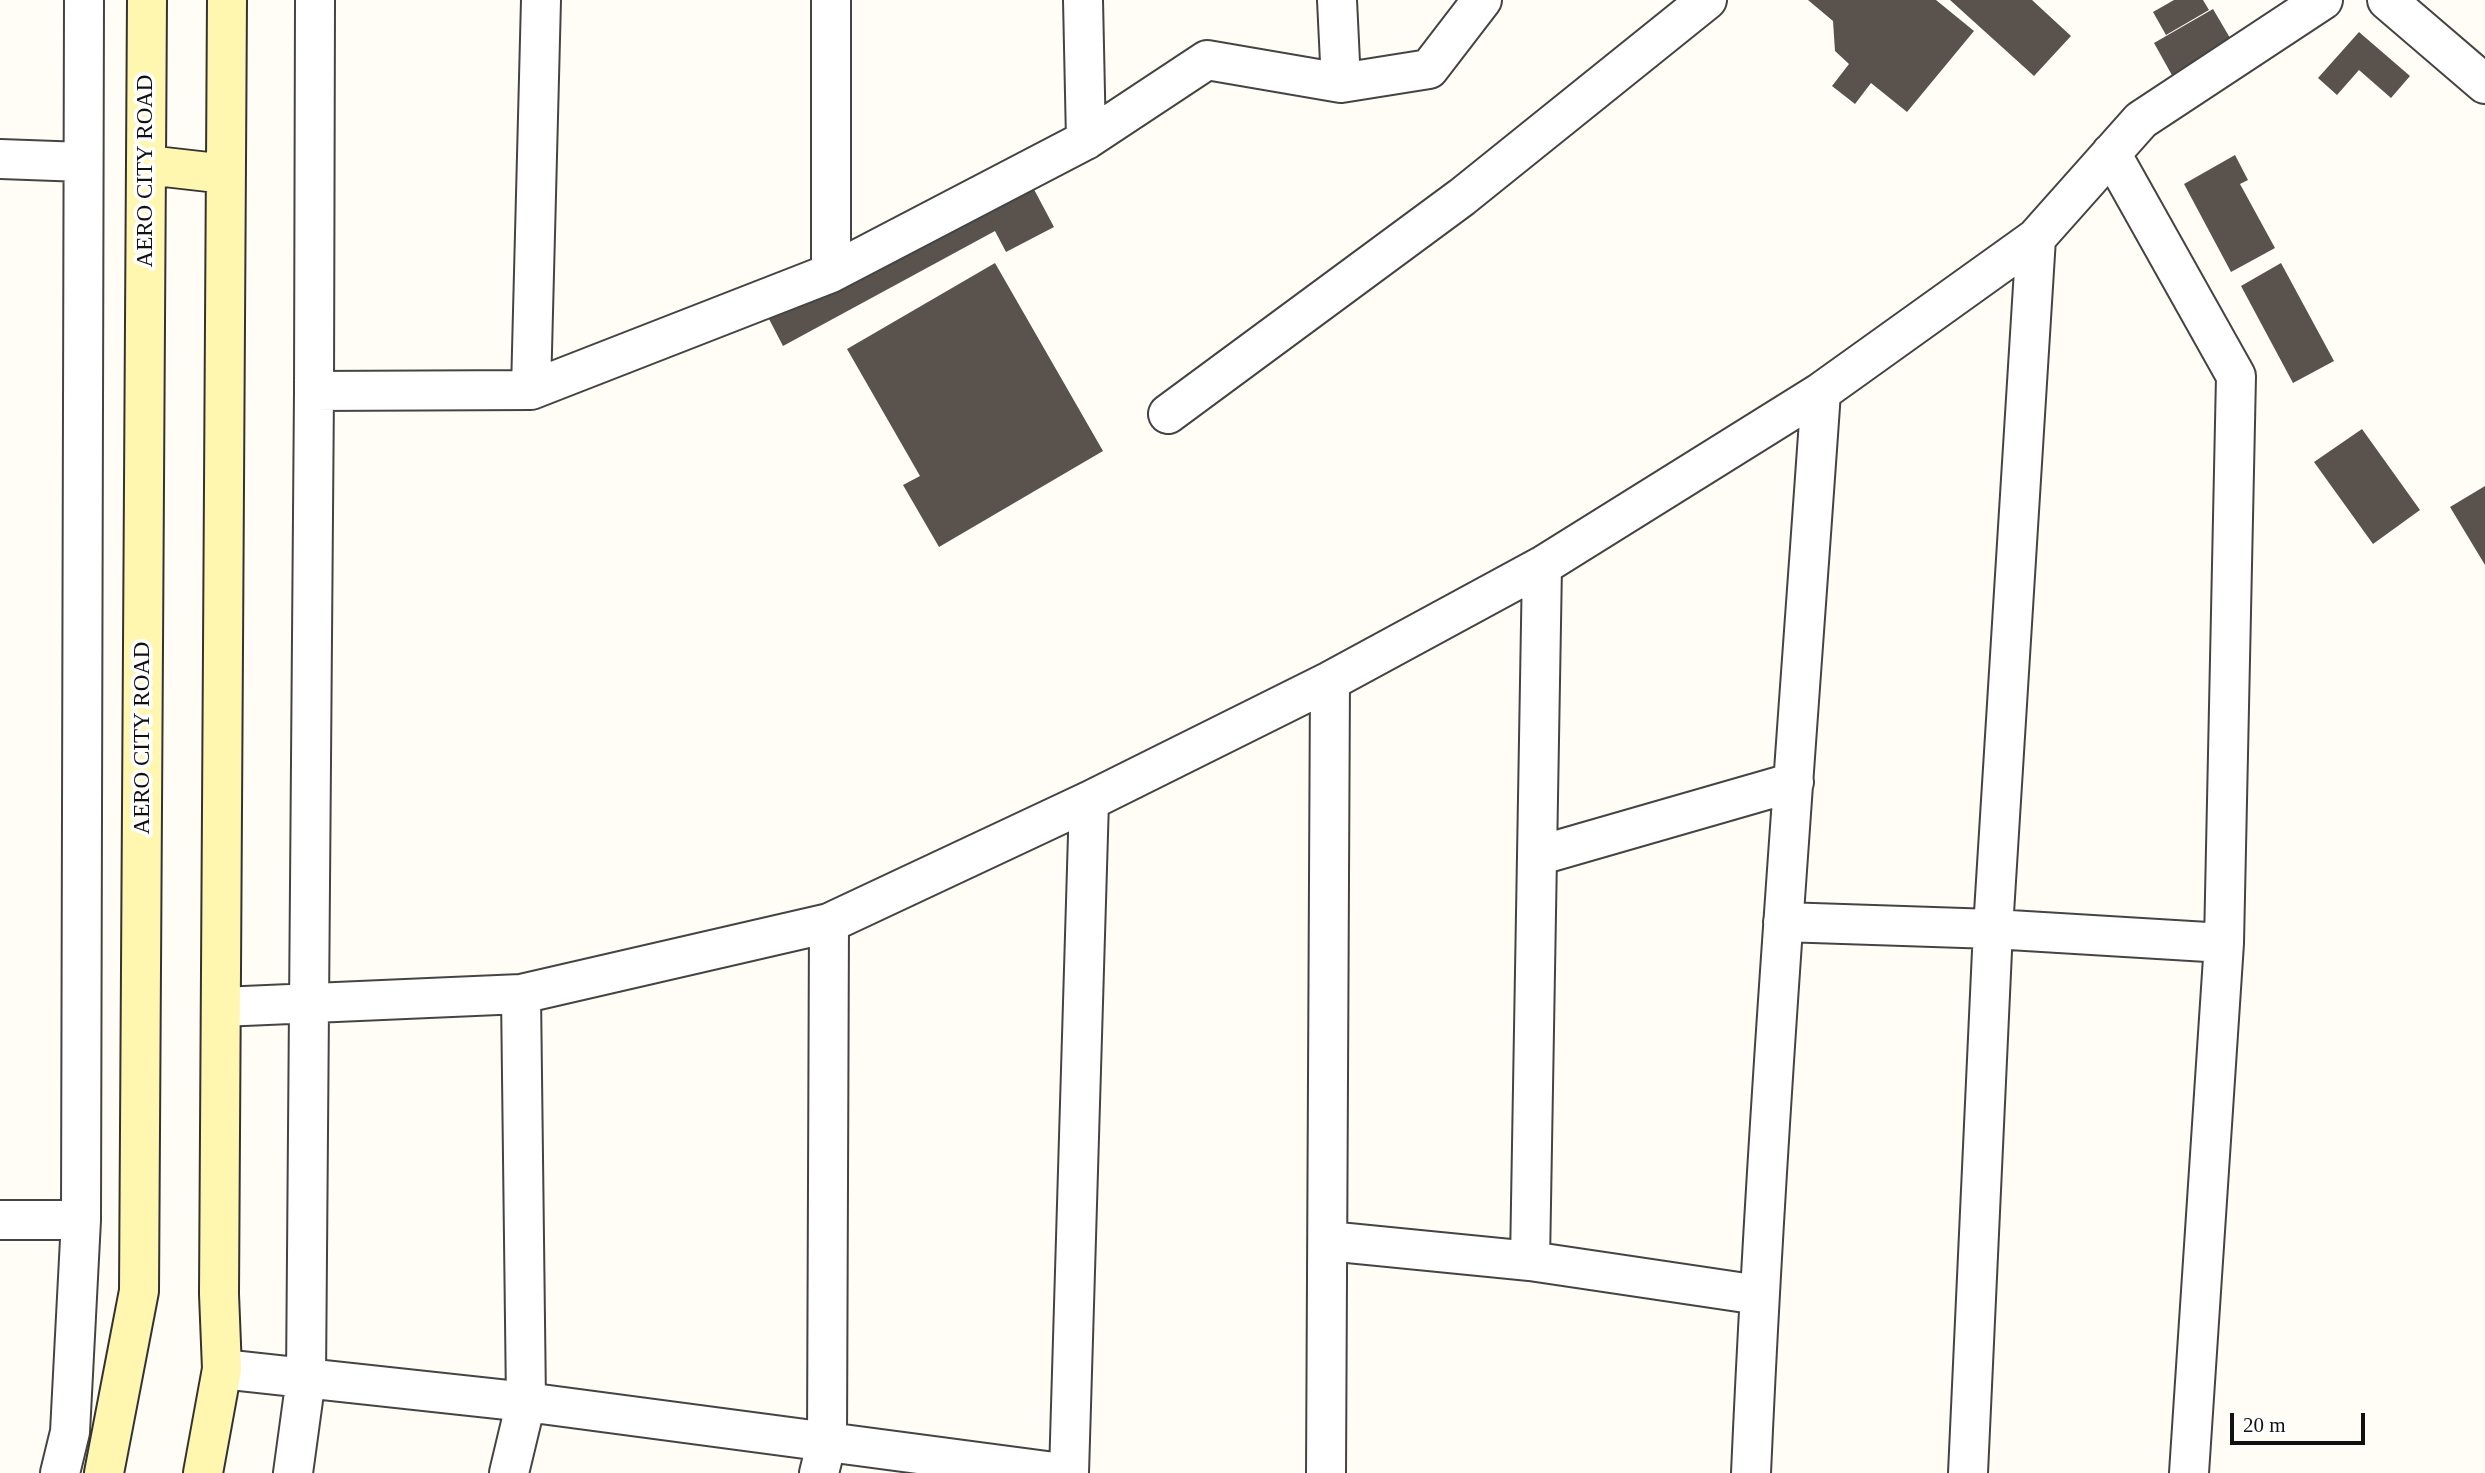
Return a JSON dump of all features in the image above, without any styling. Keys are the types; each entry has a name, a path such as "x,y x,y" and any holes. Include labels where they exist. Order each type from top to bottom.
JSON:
{"street":[{"path":"60,1473 70,1432 81,1220 84,0"},
{"name":"AERO CITY ROAD","path":"104,1473 139,1291 147,0"},
{"path":"203,1473 222,1369 219,1294 227,0"},
{"path":"293,1473 306,1378 314,391 314,0"},
{"path":"531,390 541,0"},
{"path":"831,0 831,273"},
{"path":"1083,0 1086,141"},
{"path":"1337,0 1340,83"},
{"path":"314,391 531,390 831,273 1086,141 1207,60 1340,83 1429,69 1482,0"},
{"path":"1168,414 1462,197 1707,0"},
{"path":"221,1007 521,994 829,923 1089,801 1330,681 1542,566 1821,392 2036,238 2141,120 2323,0"},
{"path":"2387,0 2485,84"},
{"path":"2111,153 2236,376 2224,943 2189,1473"},
{"path":"0,159 83,162"},
{"path":"147,165 226,174"},
{"path":"1968,1473 1993,929 2036,238"},
{"path":"1751,1473 1759,1295 1783,922 1821,392"},
{"path":"1530,1261 1542,566"},
{"path":"1326,1473 1330,681"},
{"path":"1536,856 1794,782"},
{"path":"1069,1473 1089,801"},
{"path":"1783,922 1993,929 2224,943"},
{"path":"823,1457 829,923"},
{"path":"509,1473 526,1402 521,994"},
{"path":"0,1220 81,1220"},
{"path":"1328,1241 1530,1261 1759,1295"},
{"path":"222,1369 526,1402 823,1457 1062,1473"}],"building":[{"path":"1808,0 1936,0 1974,31 1907,112 1871,83 1855,104 1832,86 1849,64 1835,51 1833,21"},
{"path":"1950,0 2032,0 2071,36 2034,76"},
{"path":"2174,0 2203,0 2209,10 2166,35 2153,12"},
{"path":"2213,9 2233,43 2173,77 2154,43"},
{"path":"2359,32 2410,76 2391,98 2359,70 2337,95 2318,78"},
{"path":"2235,155 2248,180 2240,184 2275,248 2231,272 2184,184"},
{"path":"1029,180 1054,227 1006,252 995,231 783,346 769,319"},
{"path":"995,263 1103,451 939,547 903,485 920,476 847,349"},
{"path":"2281,263 2334,361 2293,383 2241,286"},
{"path":"2362,429 2420,510 2373,544 2314,462"},
{"path":"2485,486 2485,565 2450,507"}]}
